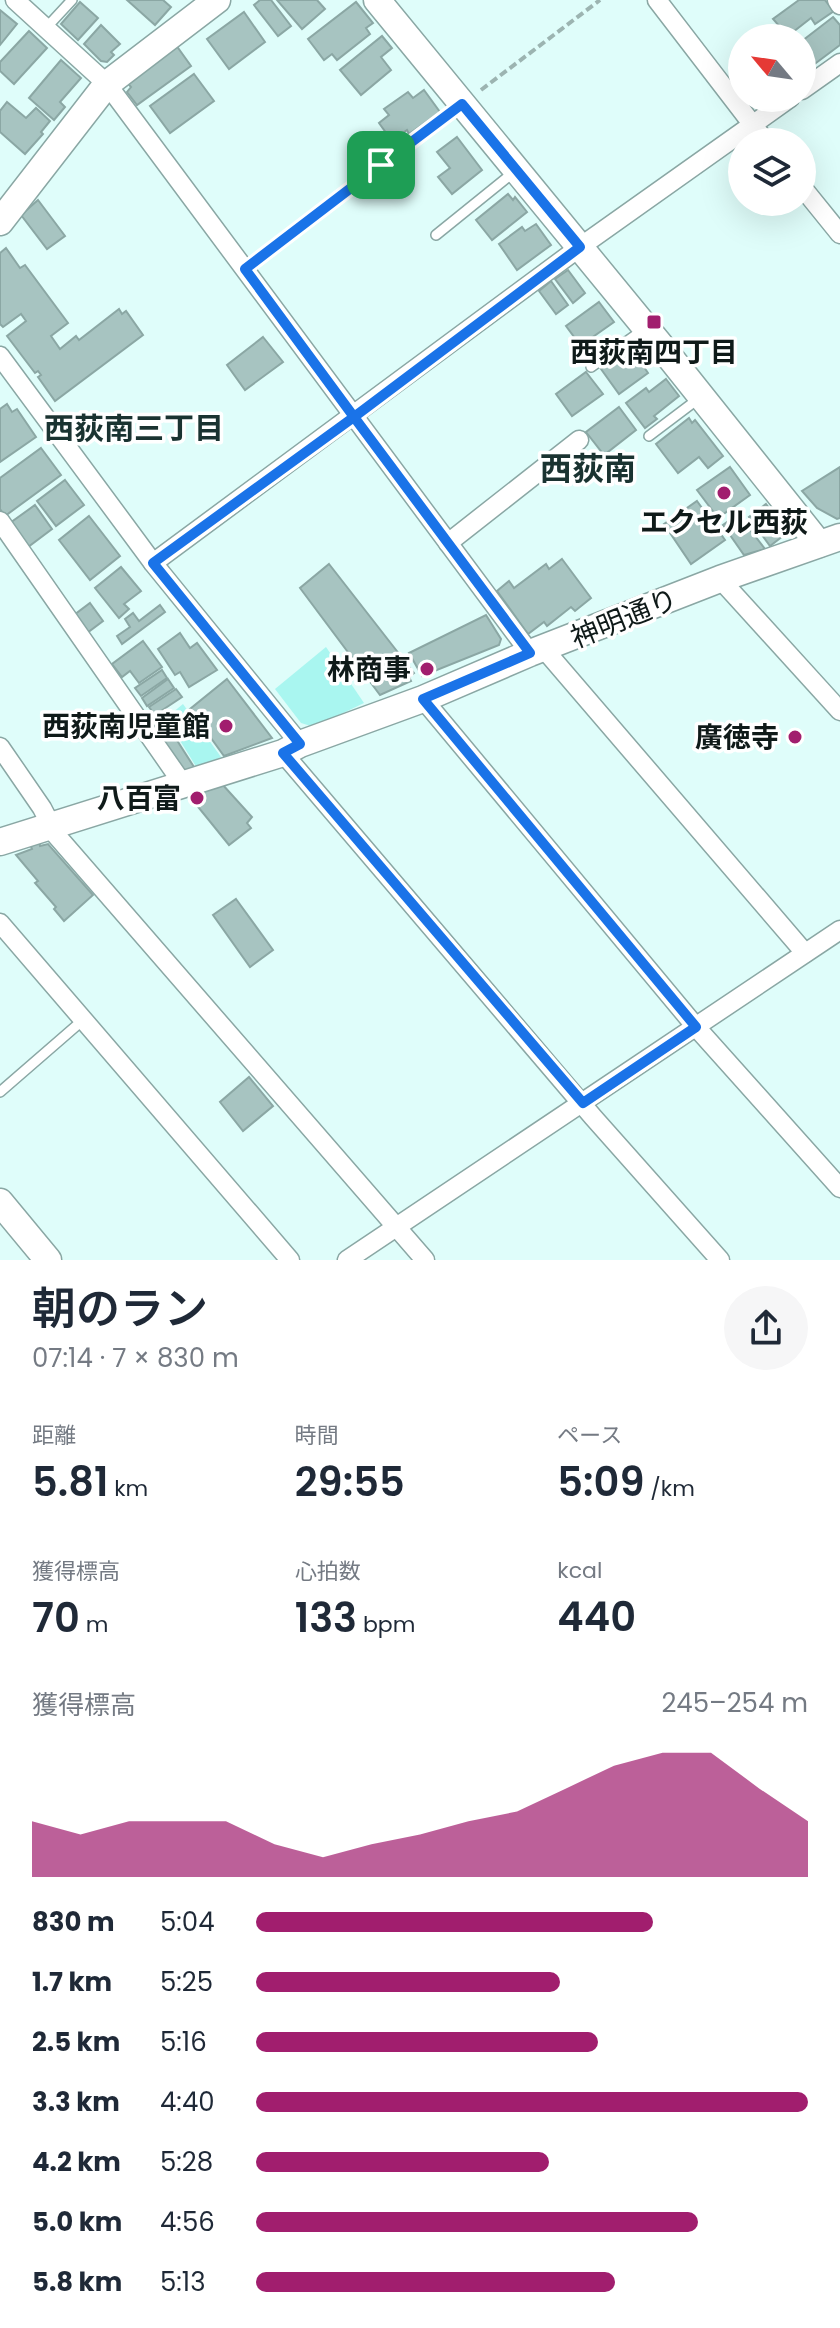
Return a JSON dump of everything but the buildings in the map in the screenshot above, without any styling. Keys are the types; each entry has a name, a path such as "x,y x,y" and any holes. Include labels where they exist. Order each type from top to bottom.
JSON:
{"street":[{"path":"15,0 107,84 448,543 537,651 805,953"},
{"path":"0,222 107,84 217,0"},
{"path":"377,0 701,397 830,540"},
{"path":"657,0 755,128"},
{"path":"816,80 840,63"},
{"path":"153,563 580,247 770,112"},
{"path":"816,204 840,234"},
{"path":"0,356 292,748 583,1103 720,1260"},
{"path":"448,543 579,440"},
{"path":"0,521 183,784"},
{"name":"神明通り","path":"0,842 292,748 423,699 720,579 830,540"},
{"path":"720,579 840,711"},
{"path":"423,699 696,1027 840,1188"},
{"path":"0,747 42,808 50,826 425,1260"},
{"path":"0,923 290,1260"},
{"path":"347,1260 840,930"},
{"path":"0,1202 48,1260"}],"lane":[{"path":"46,28 72,0"},
{"path":"436,235 516,170"},
{"path":"591,367 645,328"},
{"path":"649,436 701,397"},
{"path":"0,1092 83,1020"}],"path":[{"path":"245,269 600,0"}],"shaded area":[{"path":"326,647 364,703 314,727 301,723 275,689"},
{"path":"183,704 221,757 197,768 166,718"}],"place":[{"name":"西荻南四丁目","path":"654,322"},
{"name":"エクセル西荻","path":"724,493"},
{"name":"林商事","path":"427,669"},
{"name":"西荻南児童館","path":"226,726"},
{"name":"廣徳寺","path":"795,737"},
{"name":"八百富","path":"197,798"}],"district":[{"name":"西荻南三丁目","path":"134,429"},
{"name":"西荻南","path":"588,469"}],"route":[{"path":"381,165 245,269 354,417 153,563 300,744 283,753 583,1103 696,1027 423,699 530,653 354,417 580,247 462,104 381,165"}]}
